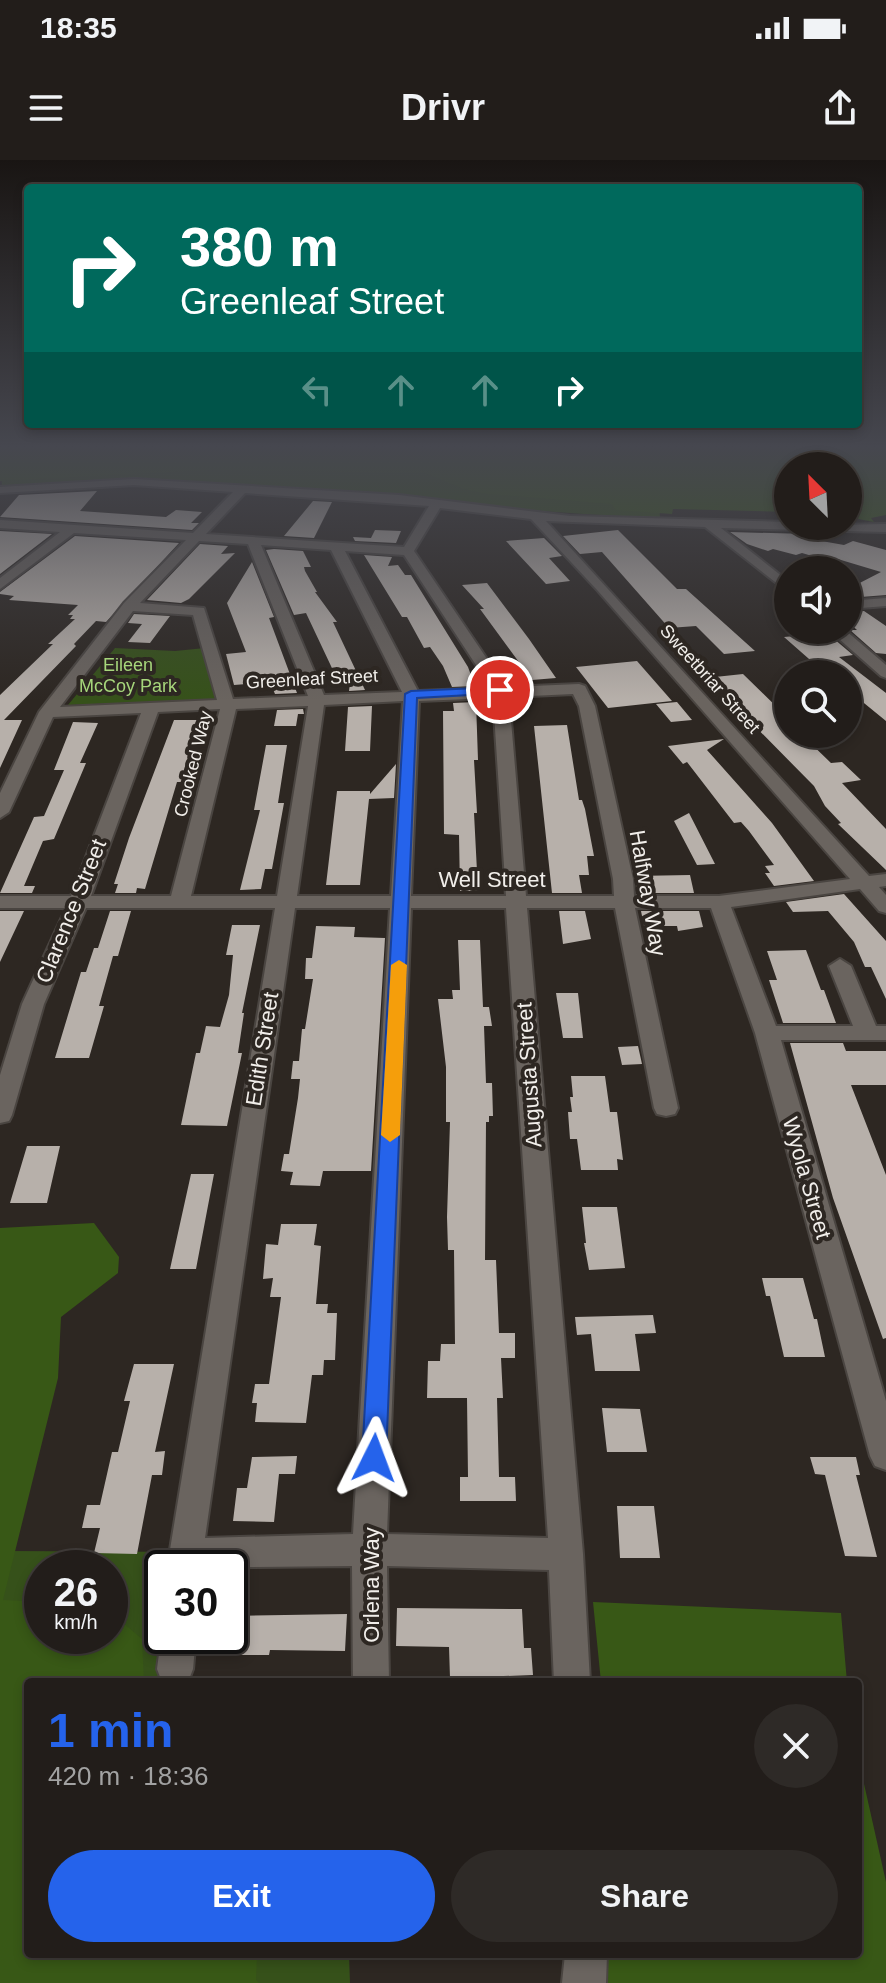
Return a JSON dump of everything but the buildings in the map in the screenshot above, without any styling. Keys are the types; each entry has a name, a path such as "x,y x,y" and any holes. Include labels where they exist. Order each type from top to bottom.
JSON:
{"street":[{"path":"0,585 68,531"},
{"path":"104,531 408,551 420,531"},
{"path":"0,812 8,801 47,712 129,606 203,531"},
{"name":"Sweetbriar Street","path":"549,531 886,907"},
{"path":"716,531 751,564 774,579"},
{"path":"253,541 317,698"},
{"name":"Orlena Way","path":"336,546 411,694 369,1550 371,1678"},
{"name":"Augusta Street","path":"408,551 500,690 566,1554 572,1678"},
{"path":"862,604 886,602"},
{"name":"Crooked Way","path":"129,606 199,611 227,703 179,903"},
{"path":"853,644 886,673"},
{"path":"868,657 886,655"},
{"name":"Greenleaf Street","path":"47,712 500,690 579,689"},
{"name":"Halfway Way","path":"579,689 587,706 623,879 624,903 666,1108"},
{"name":"Edith Street","path":"186,1550 317,698"},
{"name":"Clarence Street","path":"0,1115 33,1004 79,901 151,708"},
{"name":"Well Street","path":"0,902 719,902 886,880"},
{"name":"Wyola Street","path":"719,902 767,1033 886,1456"},
{"path":"840,966 880,1035"},
{"path":"767,1033 880,1035"},
{"path":"248,1557 369,1550 566,1554"},
{"path":"584,1983 586,1958"}],"green space":[{"name":"Eileen McCoy Park","path":"115,648 175,651 205,648 218,699 68,705"},
{"path":"94,1223 119,1257 118,1273 61,1317 58,1378 3,1600 24,1601 24,1654 128,1654 128,1627 142,1639 144,1678 24,1678 24,1958 257,1958 256,1980 259,1983 0,1983 0,1228"},
{"path":"0,1257 9,1551 24,1551 24,1654 128,1654 128,1552 144,1552 144,1654 169,1654 179,1678 24,1678 24,1958 349,1958 350,1983 0,1983"},
{"path":"593,1602 841,1613 847,1678 601,1678"},
{"path":"862,1775 886,1882 886,1983 599,1983 598,1958 862,1958"}],"slow traffic":[{"path":"390,1135 399,965"}],"route":[{"path":"374,1458 411,694 500,690"}]}
